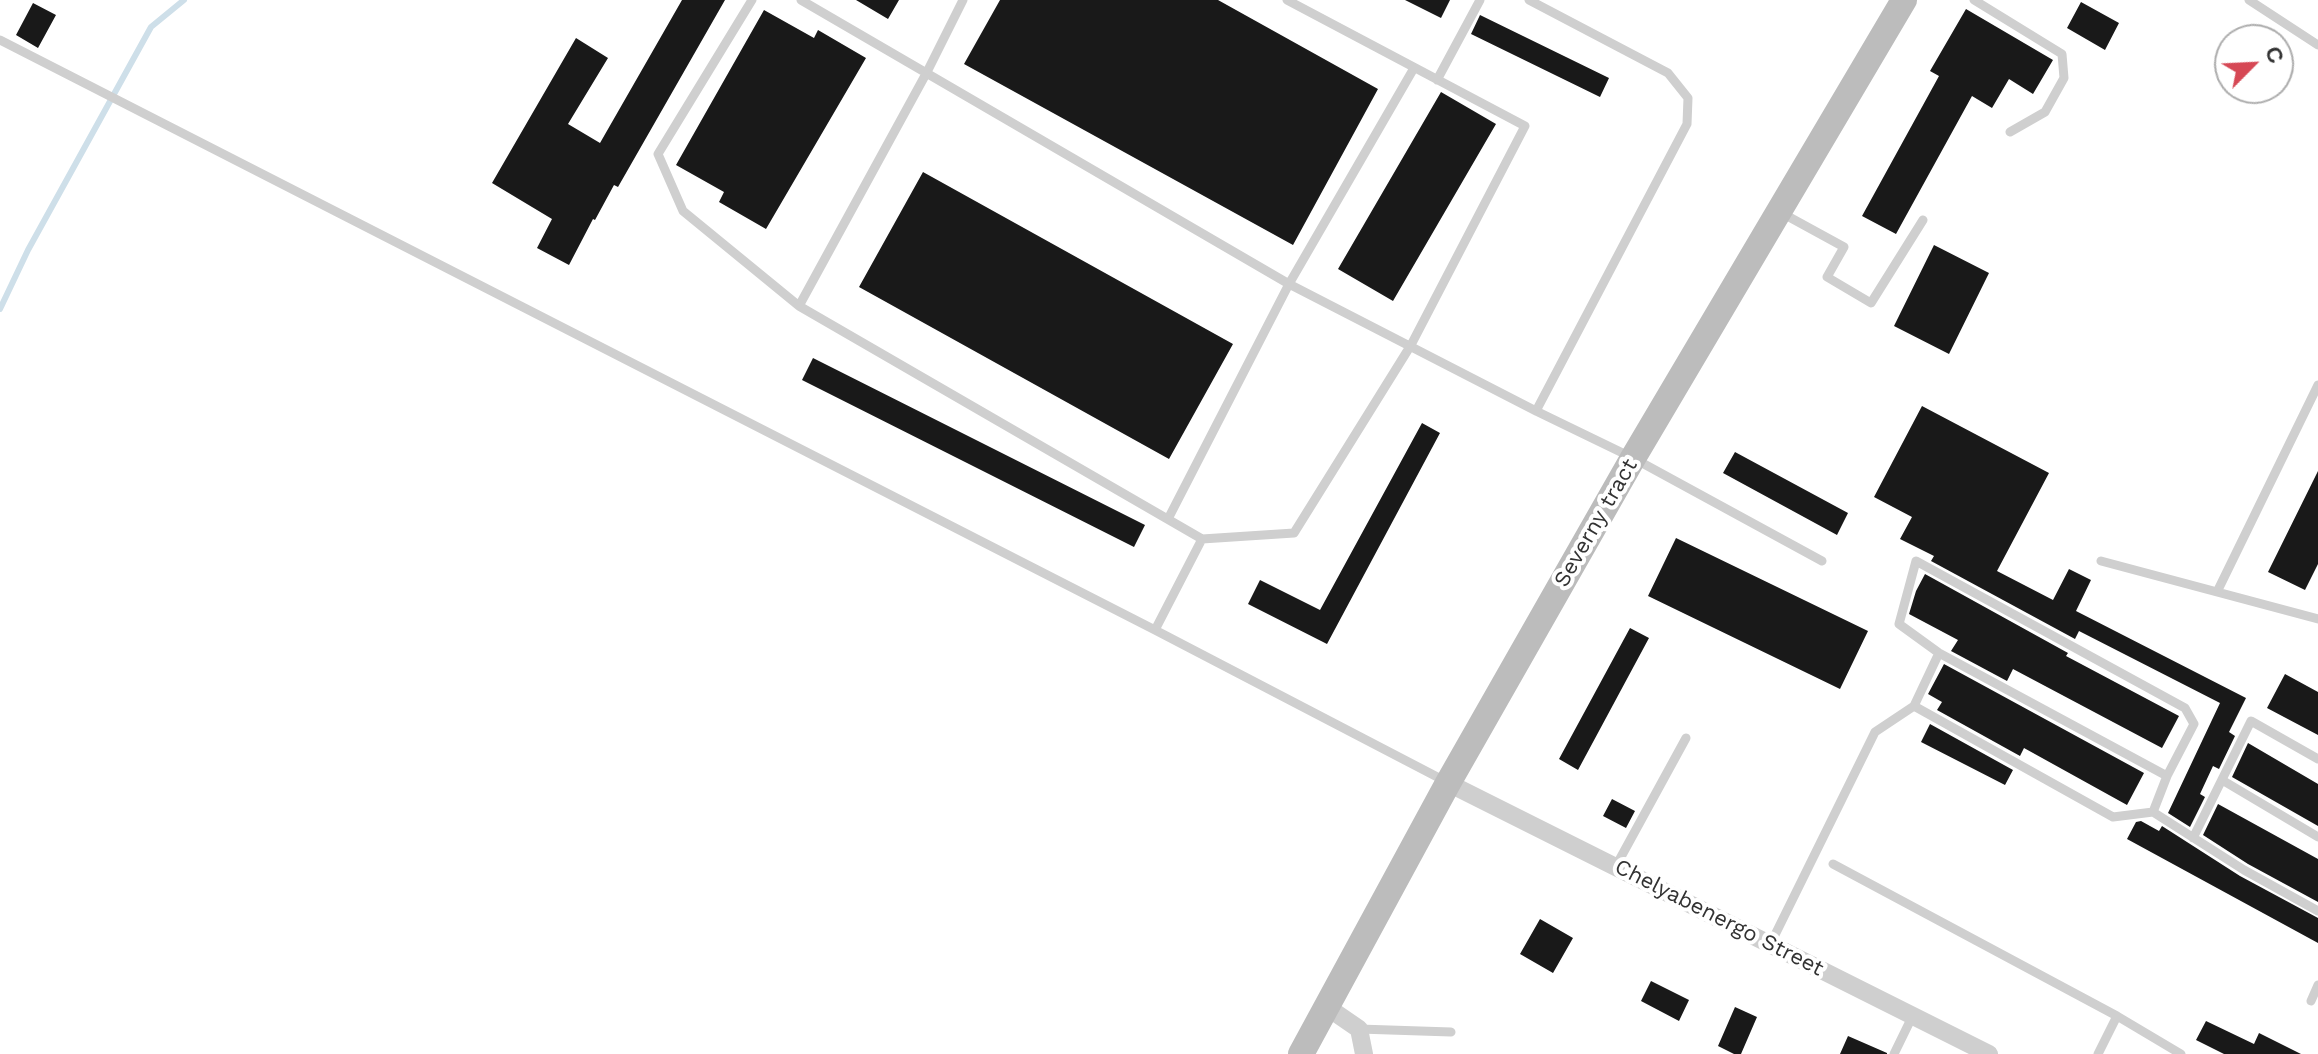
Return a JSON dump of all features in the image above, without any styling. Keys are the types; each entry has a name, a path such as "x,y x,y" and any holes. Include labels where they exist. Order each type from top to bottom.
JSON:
{"main road":[{"name":"Severny tract","path":"1301,1054 1448,783 1633,458 1904,0"}],"street":[{"name":"Chelyabenergo Street","path":"1448,783 1989,1054"},
{"path":"1327,1007 1359,1029 1364,1054"}],"lane":[{"path":"752,0 658,154 683,211 799,306 1202,539 1294,533 1411,345 1525,126 1287,0"},
{"path":"801,0 1289,284 1633,458 1822,561"},
{"path":"799,306 963,0"},
{"path":"1437,80 1480,0"},
{"path":"1529,0 1668,73 1688,98 1687,124 1536,411"},
{"path":"1974,0 2062,54 2064,78 2045,112 2010,132"},
{"path":"2249,0 2318,45"},
{"path":"0,40 1448,783"},
{"path":"1168,519 1289,284 1414,68"},
{"path":"1780,212 1844,247 1827,277 1871,303 1923,220"},
{"path":"2217,592 2318,385"},
{"path":"1155,630 1202,539"},
{"path":"2153,812 2167,776 2194,724 2185,708 1916,561 1899,624 1939,653 2167,776"},
{"path":"2101,561 2318,619"},
{"path":"1771,943 1875,732 1914,706 1939,653"},
{"path":"1914,706 2113,817 2153,812 2244,870 2318,911"},
{"path":"2193,838 2251,721 2318,759"},
{"path":"1616,866 1686,738"},
{"path":"2222,780 2318,837"},
{"path":"1833,864 2117,1016 2181,1054"},
{"path":"2311,1001 2318,985"},
{"path":"1894,1054 1913,1015"},
{"path":"2098,1054 2117,1016"},
{"path":"1359,1029 1451,1032"}],"building":[{"path":"682,0 725,0 618,187 614,185 569,265 537,248 552,219 492,183 576,38 608,58 568,124 600,143"},
{"path":"856,0 899,0 888,19"},
{"path":"1000,0 1218,0 1378,89 1293,245 964,64"},
{"path":"1405,0 1450,0 1441,18"},
{"path":"2081,2 2119,23 2105,50 2067,28"},
{"path":"33,3 56,15 38,48 16,35"},
{"path":"1966,9 2053,60 2033,94 2009,79 1992,108 1972,96 1896,234 1862,216 1939,76 1930,71"},
{"path":"764,10 814,38 818,30 866,58 766,229 719,202 724,192 676,165"},
{"path":"1480,15 1609,78 1600,97 1471,34"},
{"path":"1441,92 1496,124 1393,301 1338,269"},
{"path":"923,172 1233,344 1169,459 859,287"},
{"path":"1934,245 1989,273 1949,354 1894,326"},
{"path":"813,358 1145,525 1134,547 802,380"},
{"path":"1922,406 2049,473 1997,571 2053,600 2069,569 2091,580 2076,611 2246,698 2229,732 2235,736 2219,769 2213,766 2200,794 2205,797 2190,827 2168,813 2220,703 2079,631 2075,639 1931,561 1934,556 1900,539 1912,517 1874,497"},
{"path":"1422,423 1440,433 1327,644 1248,604 1260,580 1320,610"},
{"path":"1735,452 1848,513 1837,535 1723,473"},
{"path":"2318,471 2318,564 2305,590 2268,572"},
{"path":"1676,538 1868,631 1840,689 1648,596"},
{"path":"1925,574 2068,653 2066,656 2179,716 2162,748 2013,669 2007,681 1951,651 1958,640 1909,614"},
{"path":"1630,628 1649,638 1578,770 1559,759"},
{"path":"1944,664 2144,773 2127,805 2024,748 2020,756 1937,710 1942,702 1928,694"},
{"path":"2285,674 2318,692 2318,735 2267,708"},
{"path":"1930,724 2013,770 2005,785 1921,742"},
{"path":"2248,743 2318,784 2318,826 2232,777"},
{"path":"1612,799 1635,811 1626,828 1603,816"},
{"path":"2218,804 2318,859 2318,902 2248,864 2203,835"},
{"path":"2141,821 2159,831 2162,826 2240,876 2318,918 2318,943 2127,839 2136,822"},
{"path":"1540,919 1573,938 1553,973 1520,954"},
{"path":"1651,981 1689,1000 1679,1021 1641,1001"},
{"path":"1735,1007 1757,1017 1741,1054 1718,1046"},
{"path":"2206,1021 2254,1044 2259,1033 2301,1054 2224,1054 2196,1040"},
{"path":"1848,1036 1887,1053 1887,1054 1840,1054"}],"waterway":[{"path":"0,309 28,250 151,27 184,0"}]}
